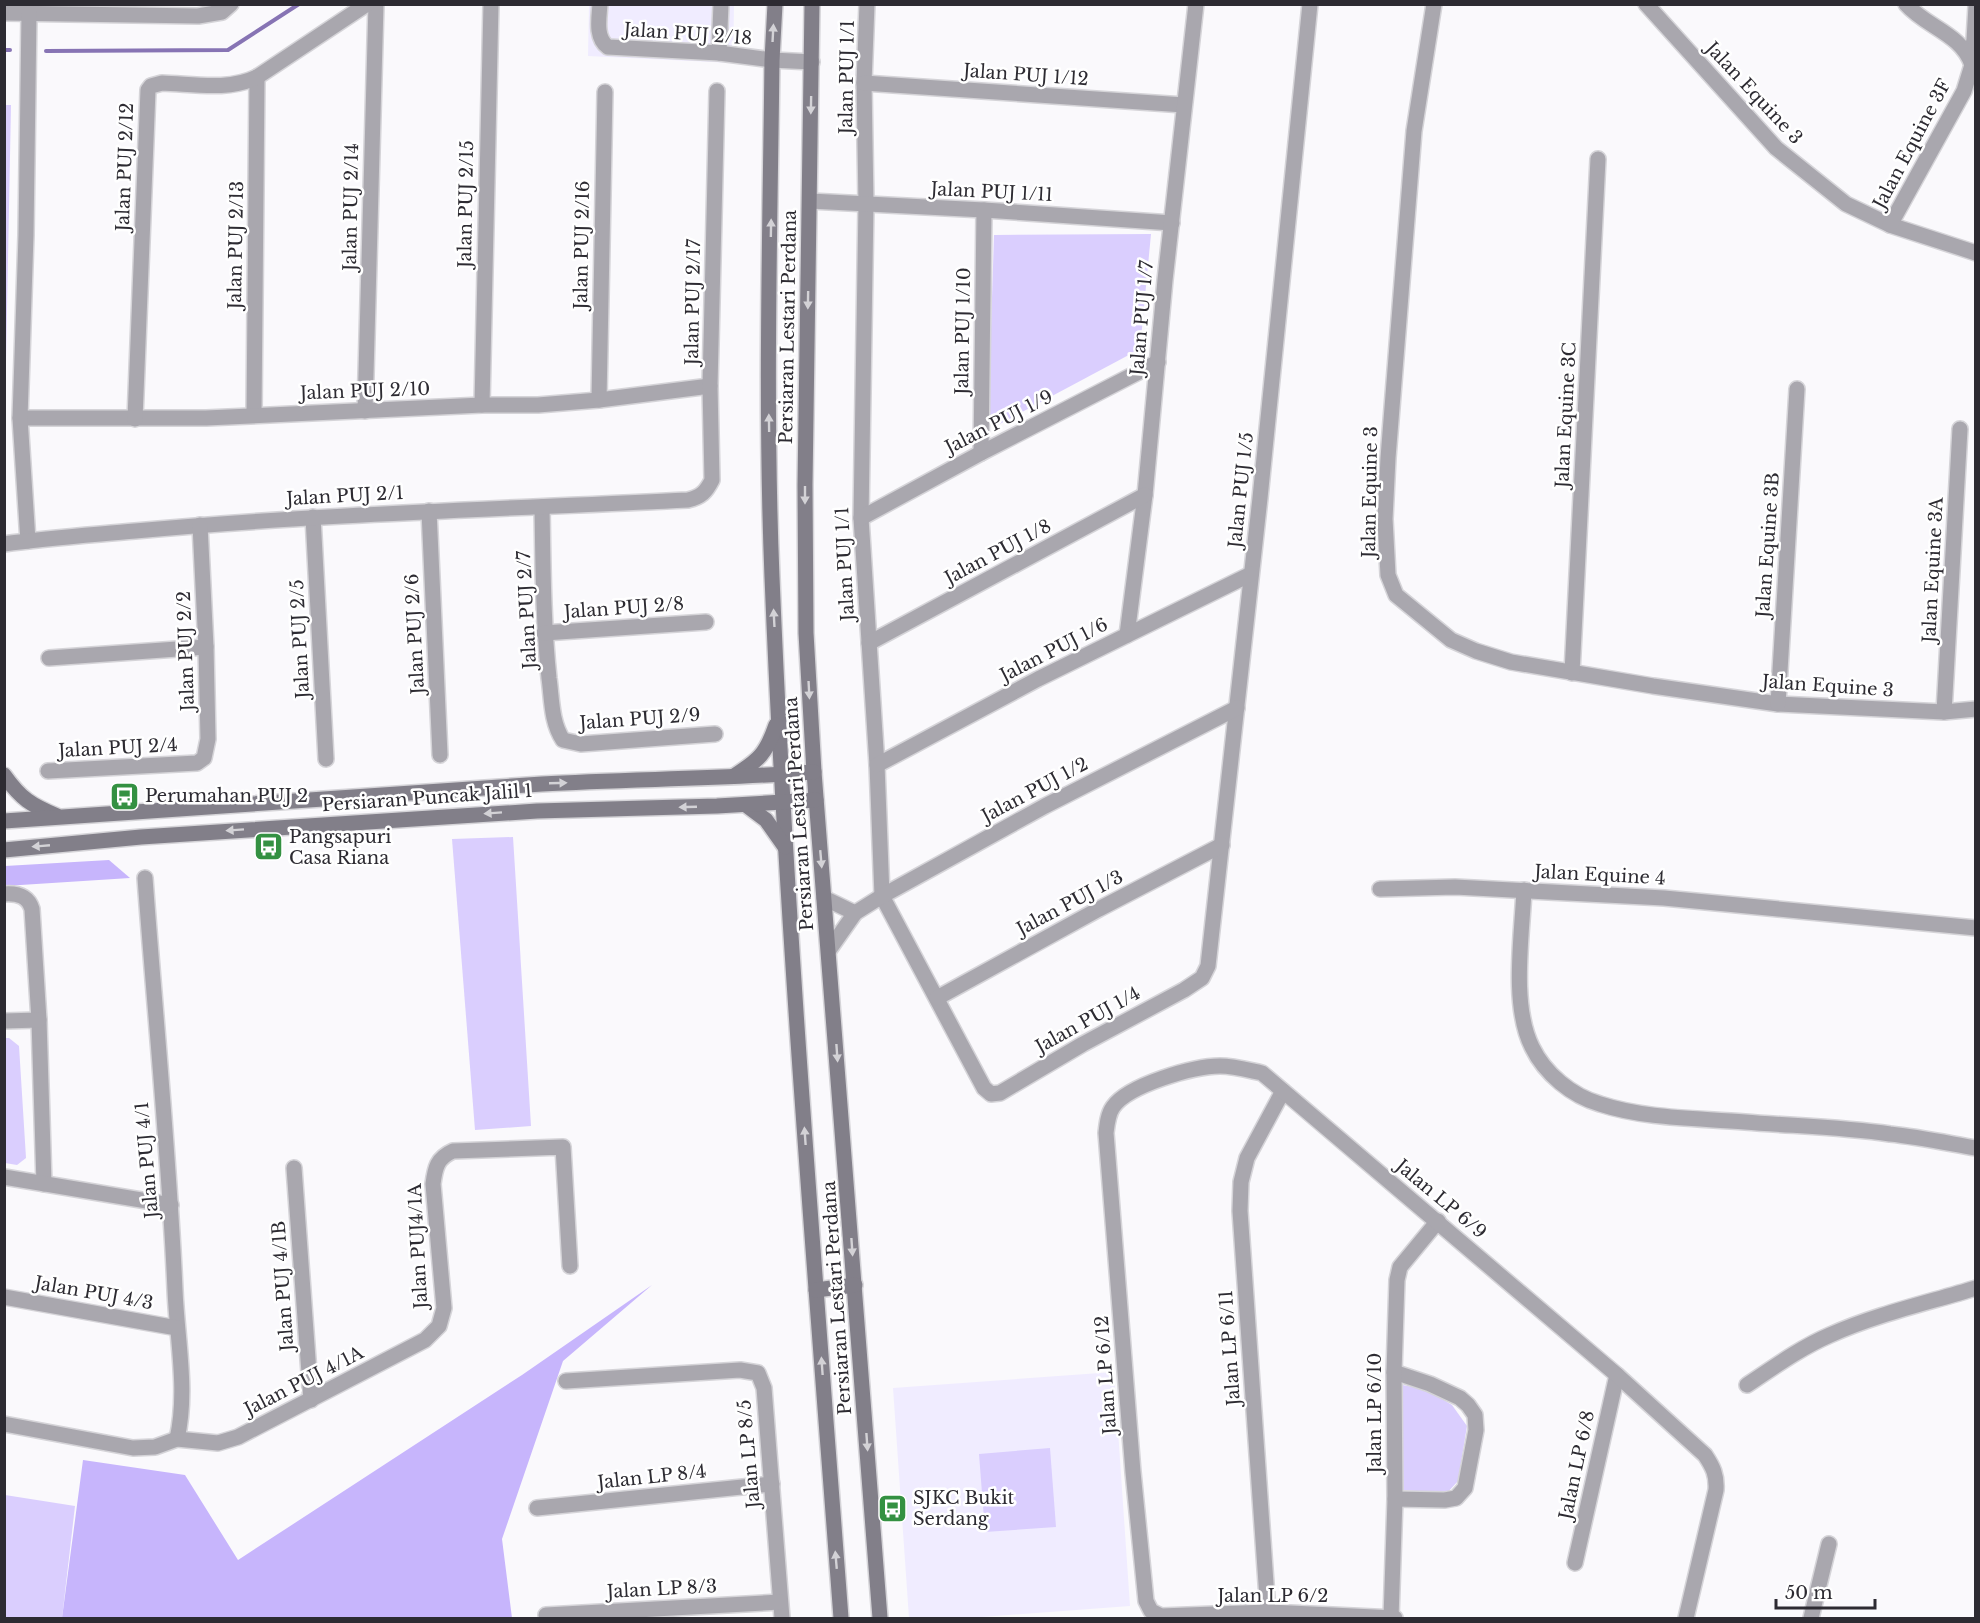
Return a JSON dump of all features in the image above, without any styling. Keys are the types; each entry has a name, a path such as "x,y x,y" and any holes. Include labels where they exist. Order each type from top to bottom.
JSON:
{"main road":[{"name":"Persiaran Lestari Perdana","path":"775,4 772,60 769,416 772,574 782,802 841,1618"},
{"name":"Persiaran Lestari Perdana","path":"812,4 805,519 806,633 816,800 880,1618"},
{"path":"731,778 754,763 769,747 779,718"},
{"name":"Persiaran Puncak Jalil 1","path":"5,821 285,800 546,784 731,778 814,772"},
{"path":"4,775 18,794 37,807 60,817"},
{"name":"Persiaran Puncak Jalil 1","path":"6,850 164,836 537,810 746,805 816,800"},
{"path":"746,805 766,820 785,847"},
{"path":"4,811 6,850"},
{"path":"816,1290 855,1285"}],"street":[{"name":"Jalan PUJ 2/12","path":"135,419 148,90 156,83 228,86 243,84 368,4"},
{"name":"Jalan PUJ 2/14","path":"365,411 376,4"},
{"name":"Jalan PUJ 2/15","path":"482,405 491,4"},
{"name":"Jalan PUJ 2/18","path":"600,4 600,36 608,47 719,53 772,60 812,62"},
{"path":"719,53 721,4"},
{"name":"Jalan PUJ 1/1","path":"867,4 864,83 867,204 861,518 877,765 882,896 984,1088 991,1094"},
{"name":"Jalan PUJ 1/7","path":"1127,635 1145,495 1196,4"},
{"name":"Jalan PUJ 1/5","path":"1202,978 1208,966 1222,845 1275,362 1310,4"},
{"name":"Jalan Equine 3","path":"1434,4 1414,131 1388,458 1385,519 1388,575 1396,594 1451,640 1511,662 1778,704 1944,712 1976,709"},
{"name":"Jalan Equine 3","path":"1646,4 1776,148 1846,204 1890,225 1976,253"},
{"path":"1906,4 1912,11 1955,40 1970,58"},
{"path":"4,13 198,16 222,12 231,5"},
{"name":"Jalan Equine 3F","path":"1890,225 1964,91 1972,65 1970,58 1975,40 1976,6"},
{"path":"28,541 20,418 26,249 29,13"},
{"name":"Jalan PUJ 2/13","path":"254,414 257,77"},
{"name":"Jalan PUJ 1/12","path":"864,83 1184,105"},
{"name":"Jalan PUJ 2/17","path":"688,500 698,498 707,490 712,480 711,386 717,91"},
{"name":"Jalan PUJ 2/16","path":"599,400 605,92"},
{"name":"Jalan Equine 3C","path":"1572,673 1598,159"},
{"name":"Jalan PUJ 1/11","path":"810,201 1172,223"},
{"name":"Jalan PUJ 1/10","path":"981,453 984,210"},
{"name":"Jalan PUJ 1/9","path":"861,518 1158,362"},
{"name":"Jalan PUJ 2/10","path":"20,418 206,418 482,405 538,405 711,386"},
{"name":"Jalan Equine 3B","path":"1778,704 1797,389"},
{"name":"Jalan Equine 3A","path":"1944,712 1960,429"},
{"name":"Jalan PUJ 1/8","path":"869,643 1145,495"},
{"name":"Jalan PUJ 2/1","path":"4,544 200,525 313,517 688,500"},
{"name":"Jalan PUJ 2/7","path":"542,507 544,633 553,711"},
{"name":"Jalan PUJ 2/6","path":"429,511 440,755"},
{"name":"Jalan PUJ 2/5","path":"313,517 326,759"},
{"name":"Jalan PUJ 2/2","path":"189,764 197,764 204,758 207,749 206,647 200,525"},
{"name":"Jalan PUJ 1/6","path":"877,765 1127,635 1251,574"},
{"name":"Jalan PUJ 2/8","path":"544,633 706,622"},
{"path":"49,658 206,647"},
{"name":"Jalan PUJ 1/2","path":"829,950 855,913 882,896 1054,801 1237,708"},
{"name":"Jalan PUJ 2/9","path":"553,711 557,730 564,740 581,744 715,734"},
{"name":"Jalan PUJ 2/4","path":"48,771 189,764"},
{"name":"Jalan PUJ 1/3","path":"937,998 1222,845"},
{"name":"Jalan PUJ 4/1","path":"145,878 171,1205 183,1403 177,1440"},
{"path":"1380,889 1455,887 1524,890"},
{"name":"Jalan Equine 4","path":"1976,928 1664,898 1524,890 1520,1000 1524,1024 1532,1047 1545,1065 1559,1082 1579,1095 1600,1104 1653,1114 1890,1134 1976,1148"},
{"path":"11,894 29,901 32,909 39,1020 44,1184"},
{"path":"824,898 855,913"},
{"name":"Jalan PUJ 1/4","path":"991,1094 1000,1093 1202,978"},
{"path":"4,1021 39,1020"},
{"name":"Jalan LP 6/9","path":"1106,1133 1113,1107 1133,1090 1195,1069 1220,1066 1262,1073 1617,1375 1705,1455 1717,1477 1716,1490 1686,1618"},
{"name":"Jalan LP 6/11","path":"1268,1612 1240,1211 1241,1182 1247,1158 1283,1091"},
{"name":"Jalan LP 6/12","path":"1106,1133 1143,1589 1151,1611"},
{"name":"Jalan PUJ4/1A","path":"439,1326 444,1308 433,1184 435,1167 443,1156 453,1151 563,1147 570,1266"},
{"name":"Jalan PUJ 4/1B","path":"294,1168 311,1400"},
{"path":"4,1177 171,1205"},
{"name":"Jalan LP 6/10","path":"1393,1618 1394,1372 1397,1280 1400,1267 1438,1221"},
{"path":"1747,1385 1786,1358 1828,1335 1868,1319 1976,1288"},
{"name":"Jalan PUJ 4/3","path":"4,1297 177,1328"},
{"name":"Jalan PUJ 4/1A","path":"4,1424 133,1448 155,1447 177,1440 218,1443 238,1437 425,1340 439,1326"},
{"name":"Jalan LP 8/5","path":"566,1381 740,1370 758,1373 764,1388 782,1618"},
{"path":"1394,1372 1430,1384 1460,1398 1474,1415 1476,1430 1466,1488 1456,1498 1445,1500 1395,1499"},
{"name":"Jalan LP 6/8","path":"1575,1563 1617,1375"},
{"name":"Jalan LP 8/4","path":"537,1508 772,1484"},
{"path":"1811,1618 1829,1544"},
{"name":"Jalan LP 8/3","path":"546,1615 780,1602"},
{"name":"Jalan LP 6/2","path":"1151,1611 1161,1616 1268,1612 1393,1618"}],"shaded area":[{"path":"589,5 734,5 733,63 588,56"},
{"path":"4,105 11,105 5,413 4,413"},
{"path":"1151,234 1140,349 994,427 988,422 994,235"},
{"path":"513,837 531,1126 475,1130 452,839"},
{"path":"109,860 130,878 5,886 5,866"},
{"path":"4,1038 9,1038 19,1046 26,1158 17,1165 5,1163"},
{"path":"652,1285 563,1361 502,1539 512,1618 62,1618 83,1460 185,1475 238,1560 522,1375"},
{"path":"1114,1372 1130,1606 969,1618 909,1618 893,1388"},
{"path":"1398,1384 1427,1390 1452,1405 1467,1426 1458,1481 1447,1493 1401,1490"},
{"path":"1050,1448 1056,1527 985,1532 979,1454"},
{"path":"5,1495 75,1506 62,1618 5,1618"}],"waterway":[{"path":"46,51 228,50 299,4"},
{"path":"4,50 10,50"}],"place":[{"name":"Perumahan PUJ 2","path":"124,796"},
{"name":"Pangsapuri Casa Riana","path":"268,847"},
{"name":"SJKC Bukit Serdang","path":"892,1508"}]}
